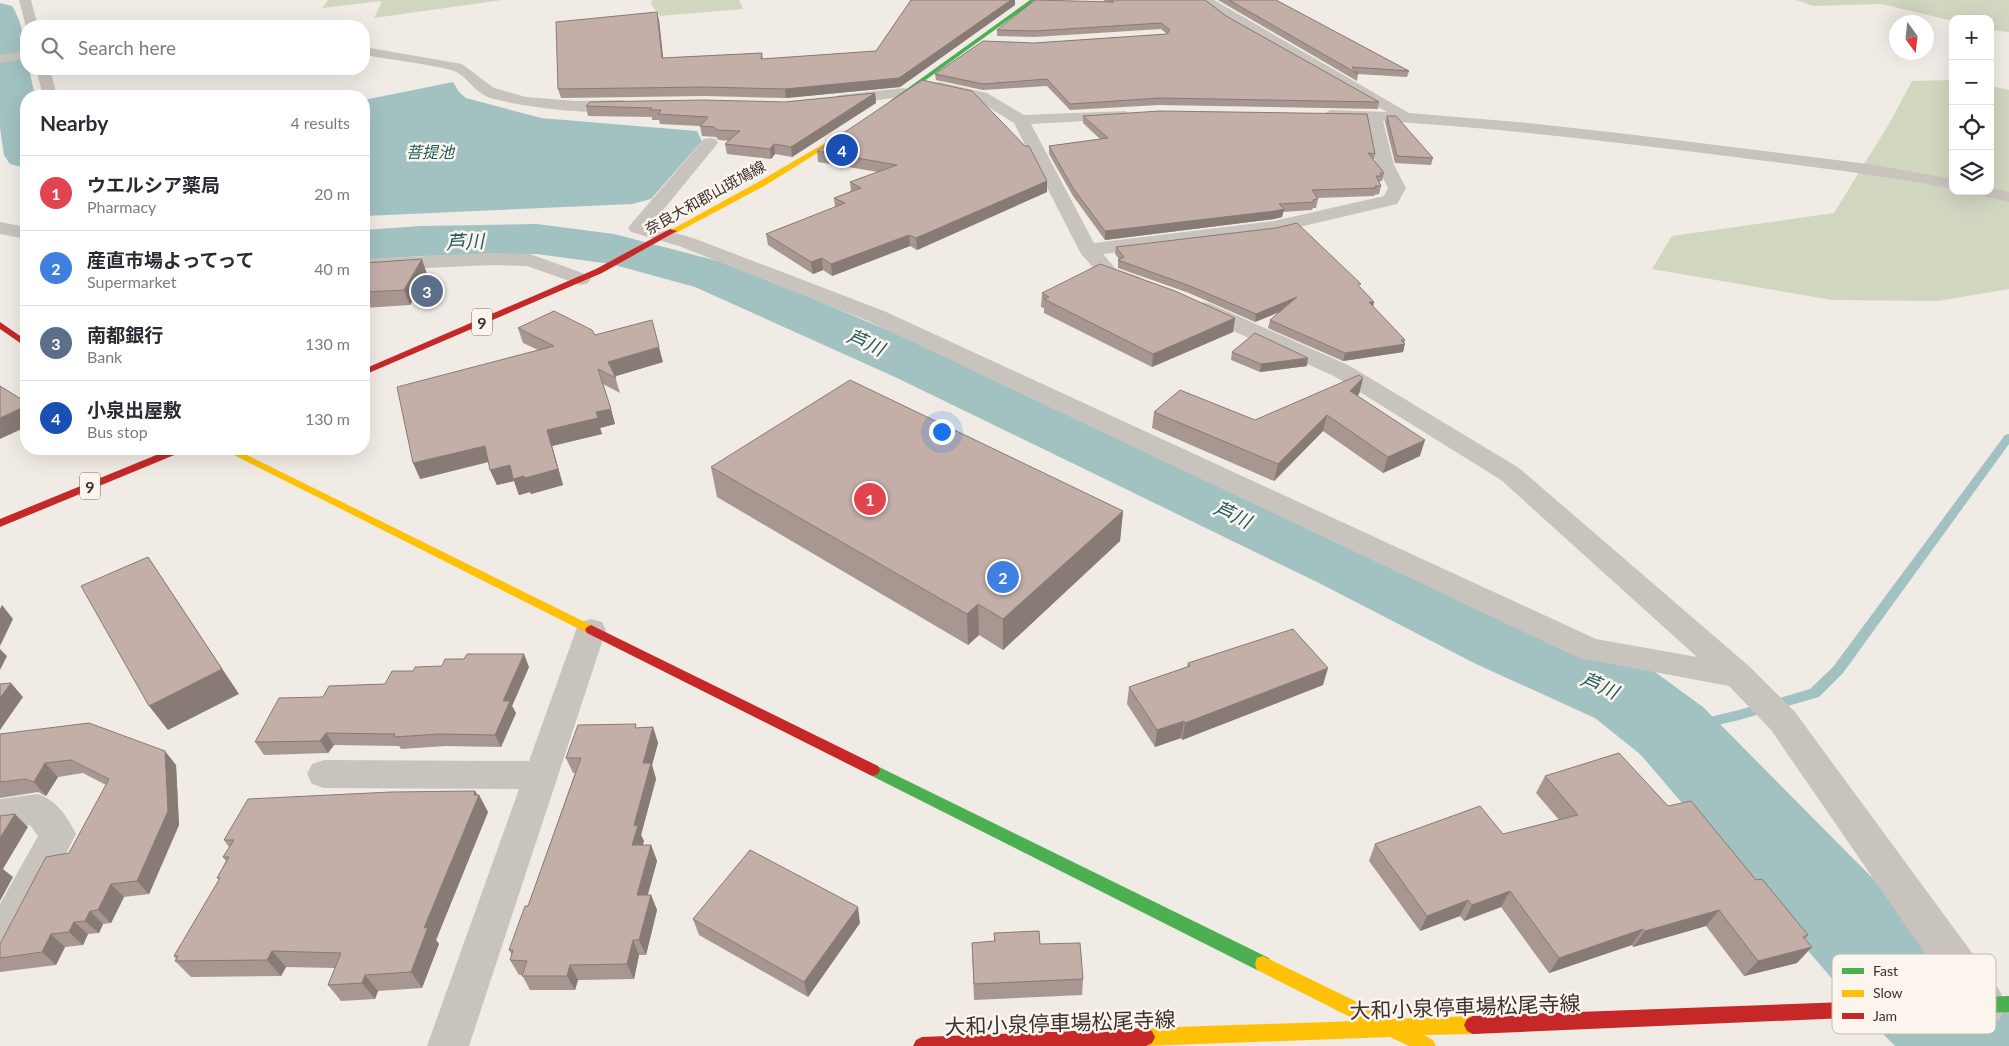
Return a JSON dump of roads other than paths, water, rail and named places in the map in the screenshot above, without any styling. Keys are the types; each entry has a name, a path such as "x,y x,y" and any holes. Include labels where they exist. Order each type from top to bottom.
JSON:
{"main road":[{"path":"880,110 980,41 1033,0"},
{"name":"奈良大和郡山斑鳩線","path":"370,369 599,270 660,239 822,150 863,122"},
{"path":"0,325 20,340"},
{"name":"9","path":"0,524 166,455"},
{"path":"239,455 1427,1046"},
{"name":"大和小泉停車場松尾寺線","path":"922,1046 1832,1010"}],"street":[{"path":"25,0 30,20"},
{"path":"1206,0 1231,17 1405,116"},
{"path":"980,41 1000,42"},
{"path":"370,52 457,67 466,70 487,90 494,94 529,102 572,106 637,105"},
{"path":"0,59 20,56"},
{"path":"45,75 48,90"},
{"path":"920,83 982,96 1021,120 1088,250 1109,273 1154,289"},
{"path":"825,102 904,94"},
{"path":"1021,120 1140,113"},
{"path":"1315,114 1405,116 1661,142 1892,172 1949,183"},
{"path":"1088,250 1274,227 1391,200 1397,188 1385,166 1374,115"},
{"path":"710,143 638,228 660,239 876,316 1590,650 1739,676"},
{"path":"1994,193 2009,197"},
{"path":"0,228 20,232"},
{"path":"370,265 492,259 530,260 581,279"},
{"path":"1181,299 1342,371 1510,474 1739,676 1783,721 1959,954"},
{"path":"448,1046 591,630"},
{"path":"324,774 540,775"},
{"path":"0,814 38,809 58,834 0,942"}],"water":[{"name":"菩提池","path":"453,82 459,92 466,98 541,118 697,131 702,141 651,199 632,204 370,216 370,99"}],"waterway":[{"name":"芦川","path":"0,13 20,122"},
{"name":"芦川","path":"370,245 421,241 537,239 614,249 714,276 916,364 1345,565 1504,643 1625,695 1672,731 1877,954"},
{"path":"1672,731 1739,715 1814,693 1838,670 2009,437"},
{"name":"芦川","path":"1959,1034 1972,1046"}],"place":[{"name":"小泉出屋敷","path":"842,150"},
{"name":"南都銀行","path":"427,291"},
{"name":"ウエルシア薬局","path":"870,499"},
{"name":"産直市場よってって","path":"1003,577"}]}
